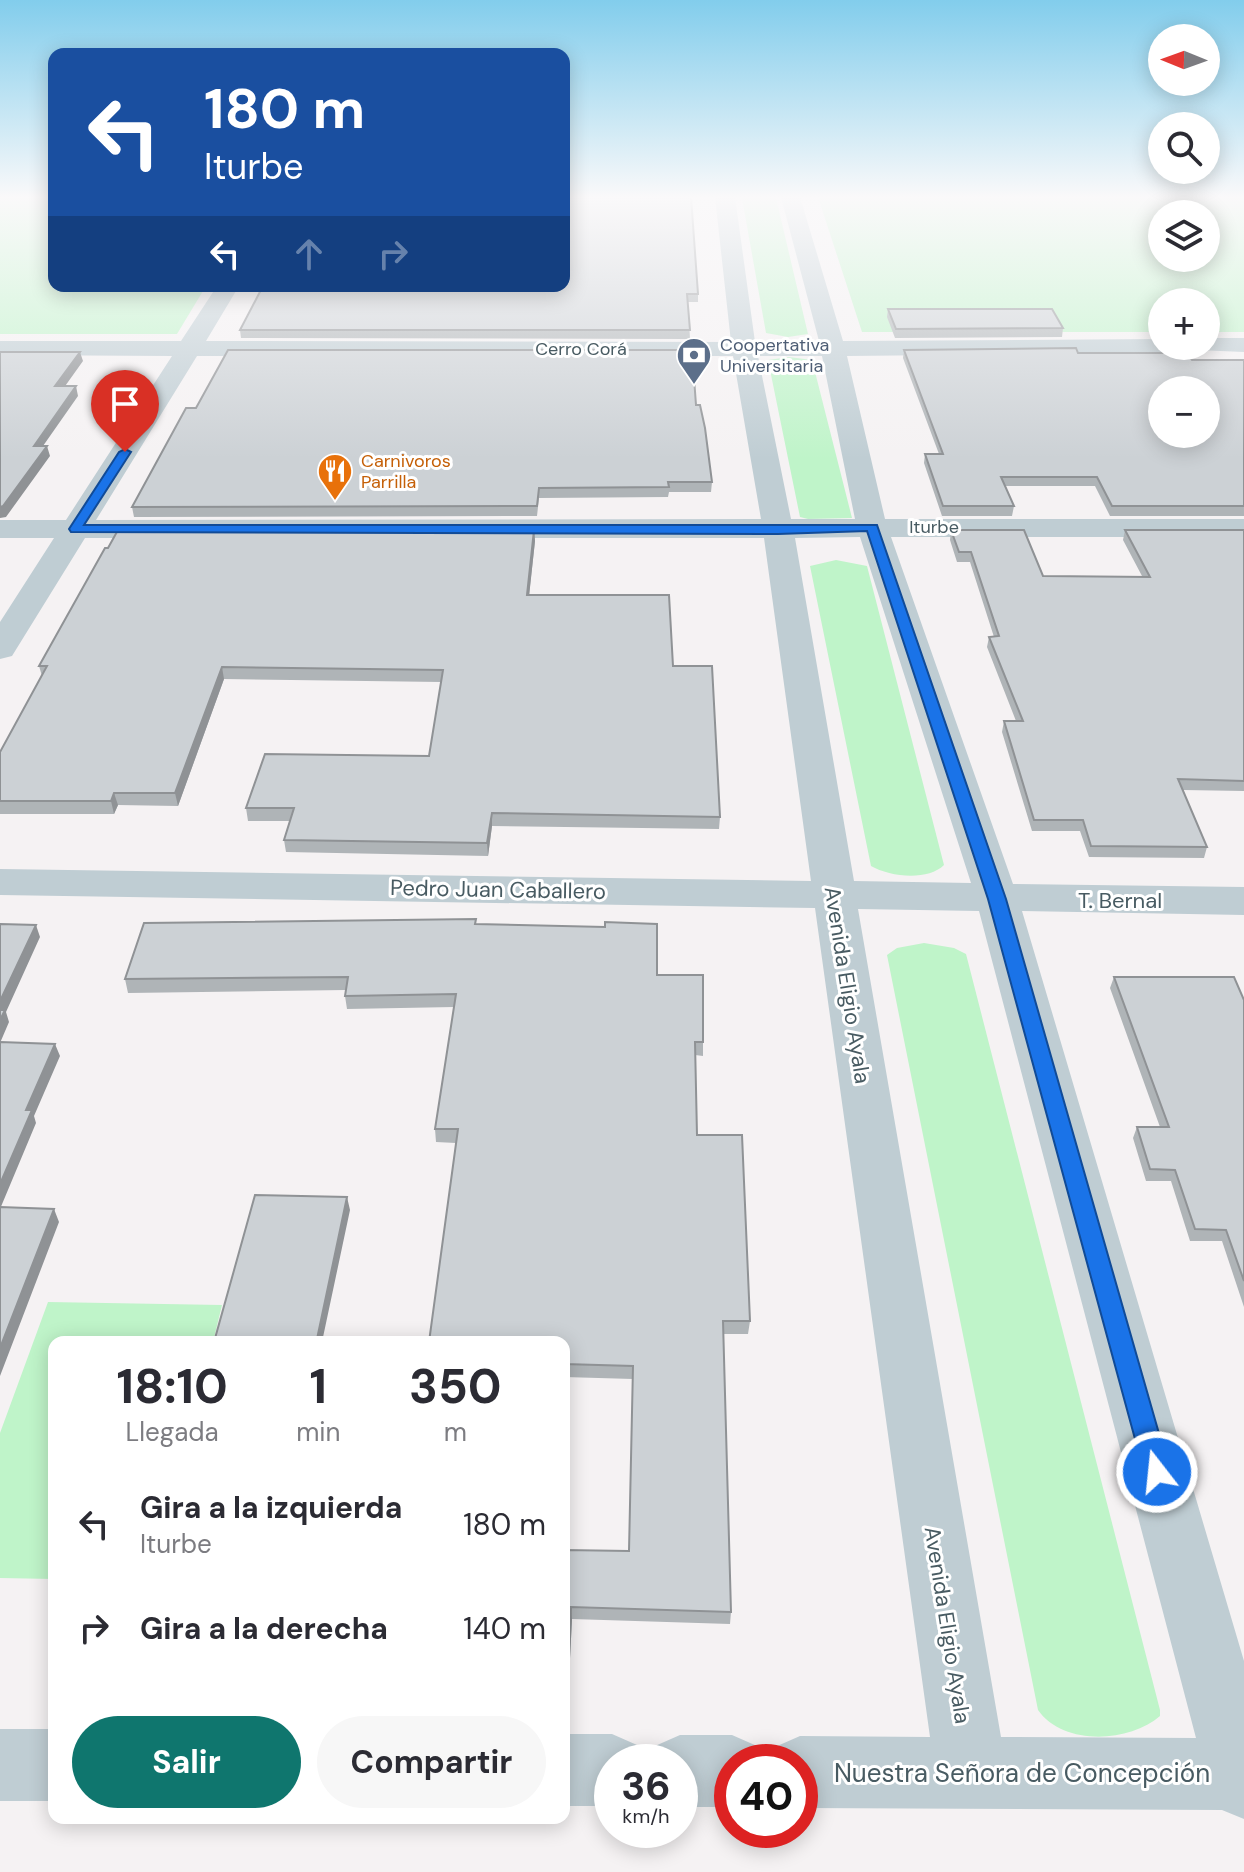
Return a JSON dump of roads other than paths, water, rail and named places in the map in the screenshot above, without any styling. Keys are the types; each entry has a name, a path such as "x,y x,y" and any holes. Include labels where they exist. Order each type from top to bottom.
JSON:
{"street":[{"name":"Avenida Eligio Ayala","path":"736,284 744,349 778,530 971,1773"},
{"path":"815,284 833,348 872,527 997,899 1243,1777"},
{"path":"0,649 224,292"},
{"path":"1220,345 1244,345"},
{"name":"Cerro Corá","path":"0,348 1148,346"},
{"name":"Iturbe","path":"0,529 1244,528"},
{"name":"Pedro Juan Caballero","path":"0,882 997,899"},
{"name":"T. Bernal","path":"997,899 1244,901"},
{"path":"0,1765 48,1765"},
{"path":"570,1770 594,1770"},
{"name":"Nuestra Señora de Concepción","path":"818,1772 1243,1777"}],"place":[{"name":"Coopertativa Universitaria","path":"694,386"},
{"name":"Carnivoros Parrilla","path":"335,502"}]}
